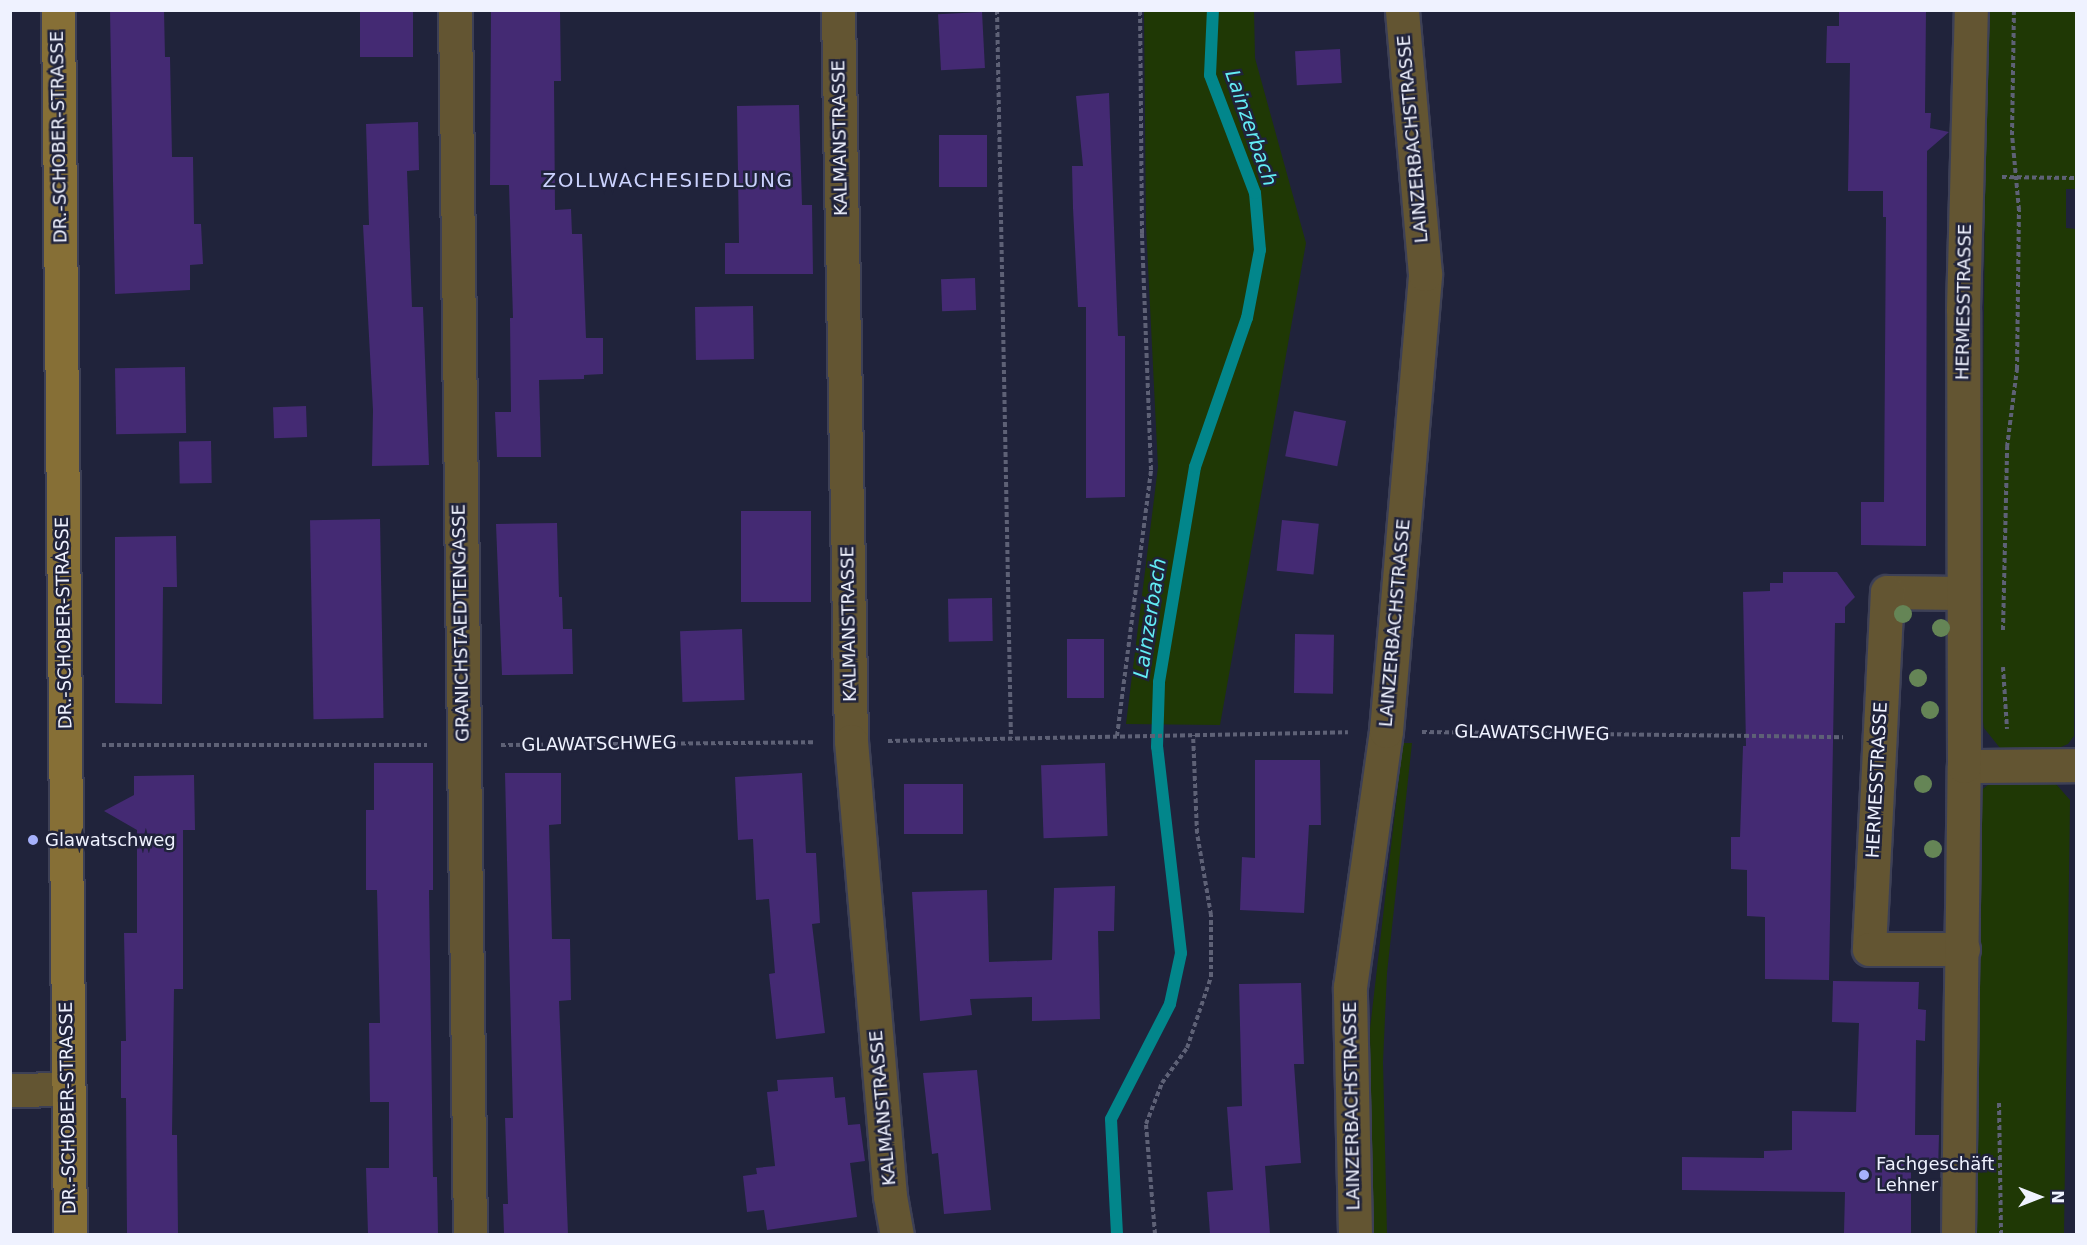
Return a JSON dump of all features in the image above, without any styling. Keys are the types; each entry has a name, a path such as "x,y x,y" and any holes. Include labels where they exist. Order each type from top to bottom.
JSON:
{"street":[{"name":"DR.-SCHOBER-STRASSE","path":"58,10 69,1234"},
{"name":"GRANICHSTAEDTENGASSE","path":"455,10 462,745 470,1234"},
{"name":"KALMANSTRASSE","path":"838,10 851,741 890,1196 897,1234"},
{"name":"LAINZERBACHSTRASSE","path":"1355,1234 1350,987 1386,731 1425,274 1402,10"},
{"name":"HERMESSTRASSE","path":"1958,1234 1963,949 1962,593 1966,176 1971,10"},
{"name":"HERMESSTRASSE","path":"1962,593 1887,592 1869,949 1963,949"},
{"path":"1964,766 2076,765"},
{"path":"10,1090 68,1089"}],"path":[{"path":"997,10 1011,738"},
{"path":"1117,736 1151,470 1142,233 1140,10"},
{"path":"2003,637 2007,447 2017,369 2019,210 2011,85 2014,10"},
{"path":"1966,176 2076,178"},
{"path":"2003,656 2009,766"},
{"name":"GLAWATSCHWEG","path":"65,744 462,745 851,741 1386,731 1878,737"},
{"path":"1155,1234 1146,1124 1162,1083 1187,1048 1211,977 1211,915 1197,833 1193,735"},
{"path":"1998,1097 2003,1167 2001,1234"}],"green space":[{"path":"1144,11 1254,11 1255,58 1306,243 1220,725 1126,724 1158,467 1146,225"},
{"path":"1987,11 2076,11 2076,189 2066,189 2066,228 2076,229 2074,736 2068,744 2056,749 2000,748 1984,728 1980,701"},
{"path":"1403,743 1412,743 1387,973 1383,1062 1387,1234 1372,1234 1370,1029"},
{"path":"2029,779 2056,784 2070,800 2064,1234 1972,1234 1978,793 1994,780"}],"building":[{"path":"110,10 164,10 165,57 170,57 172,157 193,157 194,224 201,224 203,264 190,265 190,290 115,294"},
{"path":"360,10 413,10 413,57 360,57"},
{"path":"491,10 560,10 561,81 554,81 555,210 571,209 572,234 582,234 586,338 603,338 603,374 584,375 584,379 539,380 541,457 497,457 495,412 511,412 510,318 513,318 509,185 490,185"},
{"path":"1839,10 1926,10 1925,113 1931,113 1930,128 1949,132 1927,151 1926,546 1861,545 1861,502 1884,502 1886,217 1883,217 1883,191 1848,191 1850,63 1826,63 1827,26 1839,26"},
{"path":"982,12 985,68 941,70 938,14"},
{"path":"1340,49 1342,83 1297,85 1295,51"},
{"path":"1109,93 1118,336 1125,336 1125,497 1086,498 1086,307 1078,307 1072,166 1083,166 1076,96"},
{"path":"799,105 802,205 812,205 813,274 725,274 725,243 739,243 737,106"},
{"path":"418,122 419,170 407,171 412,307 423,307 429,465 372,466 373,410 363,225 369,225 366,124"},
{"path":"939,135 987,135 987,187 939,187"},
{"path":"975,278 976,310 942,311 941,279"},
{"path":"753,306 754,359 696,360 695,307"},
{"path":"185,367 186,433 116,434 115,368"},
{"path":"306,406 307,437 274,438 273,407"},
{"path":"1294,411 1346,421 1337,466 1285,456"},
{"path":"211,441 212,483 180,484 179,442"},
{"path":"741,511 811,511 811,602 741,602"},
{"path":"380,519 383,718 313,719 310,520"},
{"path":"1282,520 1319,524 1313,575 1277,571"},
{"path":"557,523 559,597 562,597 563,629 572,629 573,674 502,675 496,524"},
{"path":"176,536 177,587 163,587 162,704 115,703 115,537"},
{"path":"1783,572 1837,572 1855,597 1845,607 1845,623 1835,623 1829,980 1765,979 1765,917 1747,916 1747,870 1731,869 1731,837 1740,837 1743,746 1746,746 1743,592 1770,591 1770,583 1783,583"},
{"path":"992,598 993,641 949,642 948,599"},
{"path":"742,629 744,700 683,702 680,631"},
{"path":"1295,634 1334,635 1333,694 1294,693"},
{"path":"1067,639 1104,639 1104,698 1067,698"},
{"path":"1255,760 1320,760 1321,825 1309,825 1304,913 1240,910 1242,857 1255,858"},
{"path":"374,763 433,763 433,890 429,890 433,1177 437,1177 438,1234 368,1234 366,1168 389,1168 389,1102 370,1102 369,1023 380,1023 377,890 366,890 366,810 374,810"},
{"path":"1105,763 1108,836 1044,838 1041,765"},
{"path":"505,773 561,773 561,824 549,825 552,939 570,939 571,1000 559,1001 568,1234 504,1234 503,1204 508,1204 505,1118 513,1118"},
{"path":"802,773 806,853 816,853 820,923 812,924 825,1033 776,1039 769,974 775,973 769,899 756,900 753,839 738,840 735,777"},
{"path":"194,775 195,830 183,830 183,989 174,989 172,1135 177,1135 178,1234 127,1234 126,1098 121,1098 121,1041 126,1041 124,933 137,933 137,830 104,811 134,795 134,776"},
{"path":"904,784 963,784 963,834 904,834"},
{"path":"1115,886 1114,931 1098,931 1100,1019 1032,1021 1032,997 970,999 972,1015 920,1021 912,892 987,890 989,962 1052,960 1054,888"},
{"path":"1833,981 1919,982 1918,1009 1926,1010 1925,1041 1916,1040 1915,1135 1939,1135 1938,1171 1911,1170 1911,1234 1844,1233 1845,1192 1682,1190 1682,1157 1764,1158 1764,1151 1792,1150 1792,1111 1856,1112 1859,1023 1832,1022"},
{"path":"1301,983 1304,1064 1294,1064 1301,1163 1265,1166 1270,1234 1210,1234 1207,1192 1233,1190 1227,1107 1242,1106 1239,984"},
{"path":"977,1070 991,1210 944,1214 938,1153 932,1154 923,1073"},
{"path":"833,1077 835,1098 845,1097 848,1125 860,1124 865,1161 850,1163 857,1217 767,1230 764,1210 747,1212 743,1176 757,1174 756,1168 775,1166 767,1092 778,1091 777,1080"}],"waterway":[{"name":"Lainzerbach","path":"1117,1234 1111,1119 1170,1004 1181,953 1157,747 1159,682 1195,467 1247,318 1260,250 1255,193 1210,75 1213,10"}],"place":[{"name":"Glawatschweg","path":"33,840"},
{"name":"Fachgeschäft Lehner","path":"1864,1175"}],"district":[{"name":"ZOLLWACHESIEDLUNG","path":"668,180"}]}
